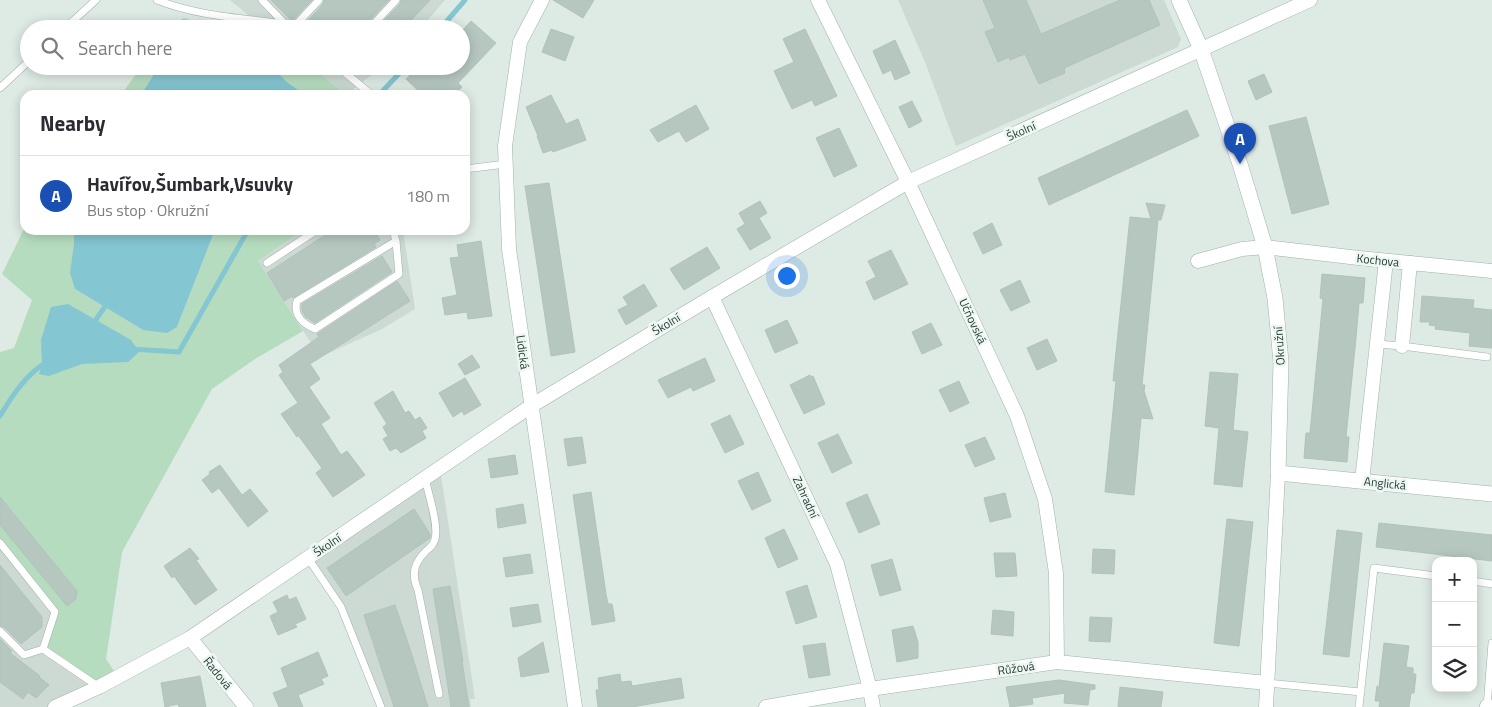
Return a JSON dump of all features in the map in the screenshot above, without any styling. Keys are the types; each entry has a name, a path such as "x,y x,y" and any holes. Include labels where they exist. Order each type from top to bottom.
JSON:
{"street":[{"name":"Lidická","path":"542,0 520,42 505,146 509,249 575,707"},
{"name":"Učňovská","path":"818,0 908,182 1017,416 1045,499 1056,573 1057,662"},
{"name":"Okružní","path":"1179,0 1201,49 1240,164 1264,247 1275,298 1281,362 1278,472 1266,707"},
{"name":"Školní","path":"55,707 99,687 190,638 531,406 712,296 908,182 1310,0"},
{"name":"Kochova","path":"1198,261 1242,249 1264,247 1492,271"},
{"path":"1362,481 1386,261"},
{"path":"1402,346 1410,263"},
{"name":"Zahradní","path":"712,296 837,564 870,690 872,707"},
{"name":"Anglická","path":"1278,472 1492,494"},
{"name":"Řadová","path":"190,638 246,707"},
{"name":"Růžová","path":"766,707 1057,662 1267,683"}],"lane":[{"path":"74,20 96,0"},
{"path":"157,0 172,6 247,20"},
{"path":"262,0 282,20"},
{"path":"297,20 318,0"},
{"path":"377,20 396,0"},
{"path":"0,88 20,69"},
{"path":"348,75 366,90"},
{"path":"470,168 506,164"},
{"path":"267,263 309,235"},
{"path":"394,235 396,241 399,274 315,329 307,326 299,318 296,308 297,302 396,241"},
{"path":"1377,344 1487,357"},
{"path":"425,478 436,527 436,536 435,542 421,556 414,571 414,582 418,590 439,694"},
{"path":"0,543 55,612 43,650"},
{"path":"308,558 341,607 381,707"},
{"path":"1360,707 1374,568 1432,575"},
{"path":"1477,582 1492,584"},
{"path":"0,631 24,655 43,650 99,687"},
{"path":"1488,707 1492,643"},
{"path":"1267,683 1361,692"}],"shaded area":[{"path":"230,0 445,0 428,20 254,20"},
{"path":"898,0 1164,0 1181,39 1178,47 956,146 925,62"},
{"path":"322,75 372,75 352,90 340,90"},
{"path":"296,235 404,235 415,309 382,329 320,357 258,261"},
{"path":"441,475 475,699 470,699 471,707 377,707 340,613 309,565"},
{"path":"0,543 55,612 99,687 55,707 0,707"}],"green space":[{"path":"135,75 153,75 144,90 125,90"},
{"path":"280,75 322,75 340,90 298,90"},
{"path":"21,235 74,235 75,289 143,330 177,327 213,235 296,235 258,261 303,331 255,359 212,389 122,552 106,659 118,677 99,687 43,649 55,612 0,543 0,352 14,348 32,300 2,274"}],"water":[{"path":"153,75 280,75 298,90 144,90"},
{"path":"74,235 213,235 177,327 167,333 143,330 75,289 70,273"},
{"path":"68,304 131,340 139,352 128,362 82,364 49,376 39,374 42,365 41,340 51,307"}],"building":[{"path":"271,0 312,0 293,20"},
{"path":"324,0 389,0 370,20 309,20 323,4"},
{"path":"401,0 430,0 411,20 385,20 400,4"},
{"path":"553,0 594,0 583,18"},
{"path":"983,0 1026,0 1041,34 1120,0 1149,0 1160,25 1064,68 1065,73 1039,84 1025,54 1010,60 1009,57 998,62 985,32 995,28"},
{"path":"470,22 496,43 470,70"},
{"path":"551,29 574,37 565,61 542,52"},
{"path":"805,29 837,96 815,106 812,100 792,109 774,71 794,62 783,39"},
{"path":"895,40 910,73 895,80 891,70 883,74 873,51"},
{"path":"1264,74 1272,92 1256,100 1248,81"},
{"path":"410,75 466,75 458,83 462,87 459,90 418,90 406,79"},
{"path":"551,95 566,124 578,119 586,140 553,152 552,150 543,153 526,107"},
{"path":"912,101 922,121 909,128 899,107"},
{"path":"696,105 709,129 686,142 679,131 658,142 650,130"},
{"path":"1187,110 1199,136 1049,205 1038,178"},
{"path":"1306,117 1329,204 1292,214 1269,126"},
{"path":"839,128 857,166 834,177 816,138"},
{"path":"549,183 575,352 551,356 525,186"},
{"path":"760,201 767,213 759,218 771,238 750,250 737,229 745,224 739,213"},
{"path":"1146,203 1165,205 1161,220 1158,220 1142,385 1145,385 1144,391 1153,419 1141,418 1134,495 1105,492 1116,381 1113,381 1130,217 1151,219"},
{"path":"992,223 1002,245 983,254 973,233"},
{"path":"325,235 377,235 380,240 374,244 376,247 293,298 292,296 284,301 267,273"},
{"path":"481,241 492,316 468,319 467,312 445,315 442,298 457,295 450,258 459,257 457,245"},
{"path":"707,247 720,268 684,290 670,269"},
{"path":"891,250 908,284 874,300 866,282 876,277 868,261"},
{"path":"382,256 392,272 315,323 305,316 302,304"},
{"path":"1322,274 1365,278 1363,303 1359,303 1346,437 1349,437 1347,462 1304,458 1306,433 1310,433 1323,299 1320,298"},
{"path":"1020,280 1030,302 1011,311 1000,290"},
{"path":"397,281 410,301 310,364 320,379 309,387 330,418 321,424 341,455 347,451 365,475 333,497 316,473 322,468 281,414 298,403 279,375 283,372 279,365 319,337 317,334"},
{"path":"644,284 657,306 626,325 618,310 628,305 623,297"},
{"path":"1422,296 1474,300 1473,308 1492,310 1492,348 1469,346 1470,333 1435,329 1436,326 1429,325 1430,322 1420,322"},
{"path":"787,320 798,343 775,353 765,330"},
{"path":"931,323 942,345 922,354 912,332"},
{"path":"1047,339 1057,361 1037,370 1027,348"},
{"path":"472,355 480,367 465,375 458,364"},
{"path":"705,358 715,381 693,391 691,387 668,398 658,380"},
{"path":"1210,372 1238,374 1233,430 1248,432 1242,487 1214,484 1219,428 1205,426"},
{"path":"810,375 811,377 813,376 825,404 804,414 790,385"},
{"path":"465,378 481,405 464,415 462,411 453,417 439,393"},
{"path":"959,381 969,403 950,412 939,390"},
{"path":"393,391 405,413 409,411 415,420 420,417 427,428 422,431 426,438 401,453 396,448 390,451 383,439 388,436 383,427 387,424 374,403"},
{"path":"730,415 744,444 725,453 711,424"},
{"path":"838,434 852,463 832,473 818,443"},
{"path":"582,437 586,463 568,466 564,439"},
{"path":"985,437 995,459 975,467 965,445"},
{"path":"515,455 518,474 491,478 488,459"},
{"path":"220,465 242,495 250,489 268,511 248,527 219,488 212,493 202,480 210,474 209,472"},
{"path":"758,472 771,501 752,510 738,481"},
{"path":"591,492 606,594 608,604 612,604 615,621 592,625 573,495"},
{"path":"1005,493 1011,517 990,522 984,498"},
{"path":"867,494 880,524 859,533 846,503"},
{"path":"0,497 77,591 76,599 67,606 0,525"},
{"path":"523,504 526,523 498,528 496,509"},
{"path":"414,509 430,534 430,538 346,596 327,568"},
{"path":"1227,519 1253,522 1239,646 1214,643"},
{"path":"1379,523 1492,535 1492,561 1477,559 1477,557 1459,557 1376,547"},
{"path":"784,529 798,559 778,568 765,538"},
{"path":"1337,530 1362,533 1349,657 1323,654"},
{"path":"190,548 199,559 196,560 217,590 195,605 174,576 172,578 164,566"},
{"path":"1093,549 1115,550 1114,574 1092,573"},
{"path":"994,553 1015,553 1017,576 996,577"},
{"path":"530,554 533,573 506,577 503,558"},
{"path":"892,559 901,590 880,596 871,565"},
{"path":"0,565 42,617 42,627 21,644 4,627 0,626"},
{"path":"807,585 817,617 796,624 786,592"},
{"path":"450,586 469,707 451,707 433,589"},
{"path":"287,595 289,600 296,597 306,619 295,624 297,627 278,635 270,616 278,612 273,602"},
{"path":"538,604 541,622 513,627 510,608"},
{"path":"395,605 428,707 394,707 364,615"},
{"path":"993,610 1014,612 1013,636 991,634"},
{"path":"1090,617 1112,618 1110,642 1089,641"},
{"path":"913,626 918,642 918,658 897,662 892,630"},
{"path":"0,639 12,651 10,653 49,685 36,698 28,692 23,699 0,682"},
{"path":"543,642 549,672 521,677 518,658"},
{"path":"825,643 830,675 809,678 803,646"},
{"path":"1384,643 1409,646 1406,667 1413,668 1413,674 1416,674 1414,693 1411,693 1409,707 1379,707 1380,701 1375,701 1377,686 1379,687"},
{"path":"318,652 328,676 321,679 324,684 298,695 303,707 279,707 273,693 288,687 281,668"},
{"path":"620,674 621,682 631,681 632,686 681,678 684,698 632,707 598,707 596,690 599,690 598,678"},
{"path":"200,676 206,707 179,707 178,704 165,707 161,683"},
{"path":"1059,680 1095,685 1095,689 1090,690 1088,705 1064,703 1065,693 1032,698 1033,704 1010,707 1006,687"},
{"path":"1120,687 1163,692 1161,707 1118,707"}],"waterway":[{"path":"448,20 465,0"},
{"path":"384,90 398,75"},
{"path":"131,349 179,352 245,235"},
{"path":"93,324 108,302"},
{"path":"0,416 26,379 47,362"}],"place":[{"name":"Havířov,Šumbark,Vsuvky","path":"1240,164"}]}
